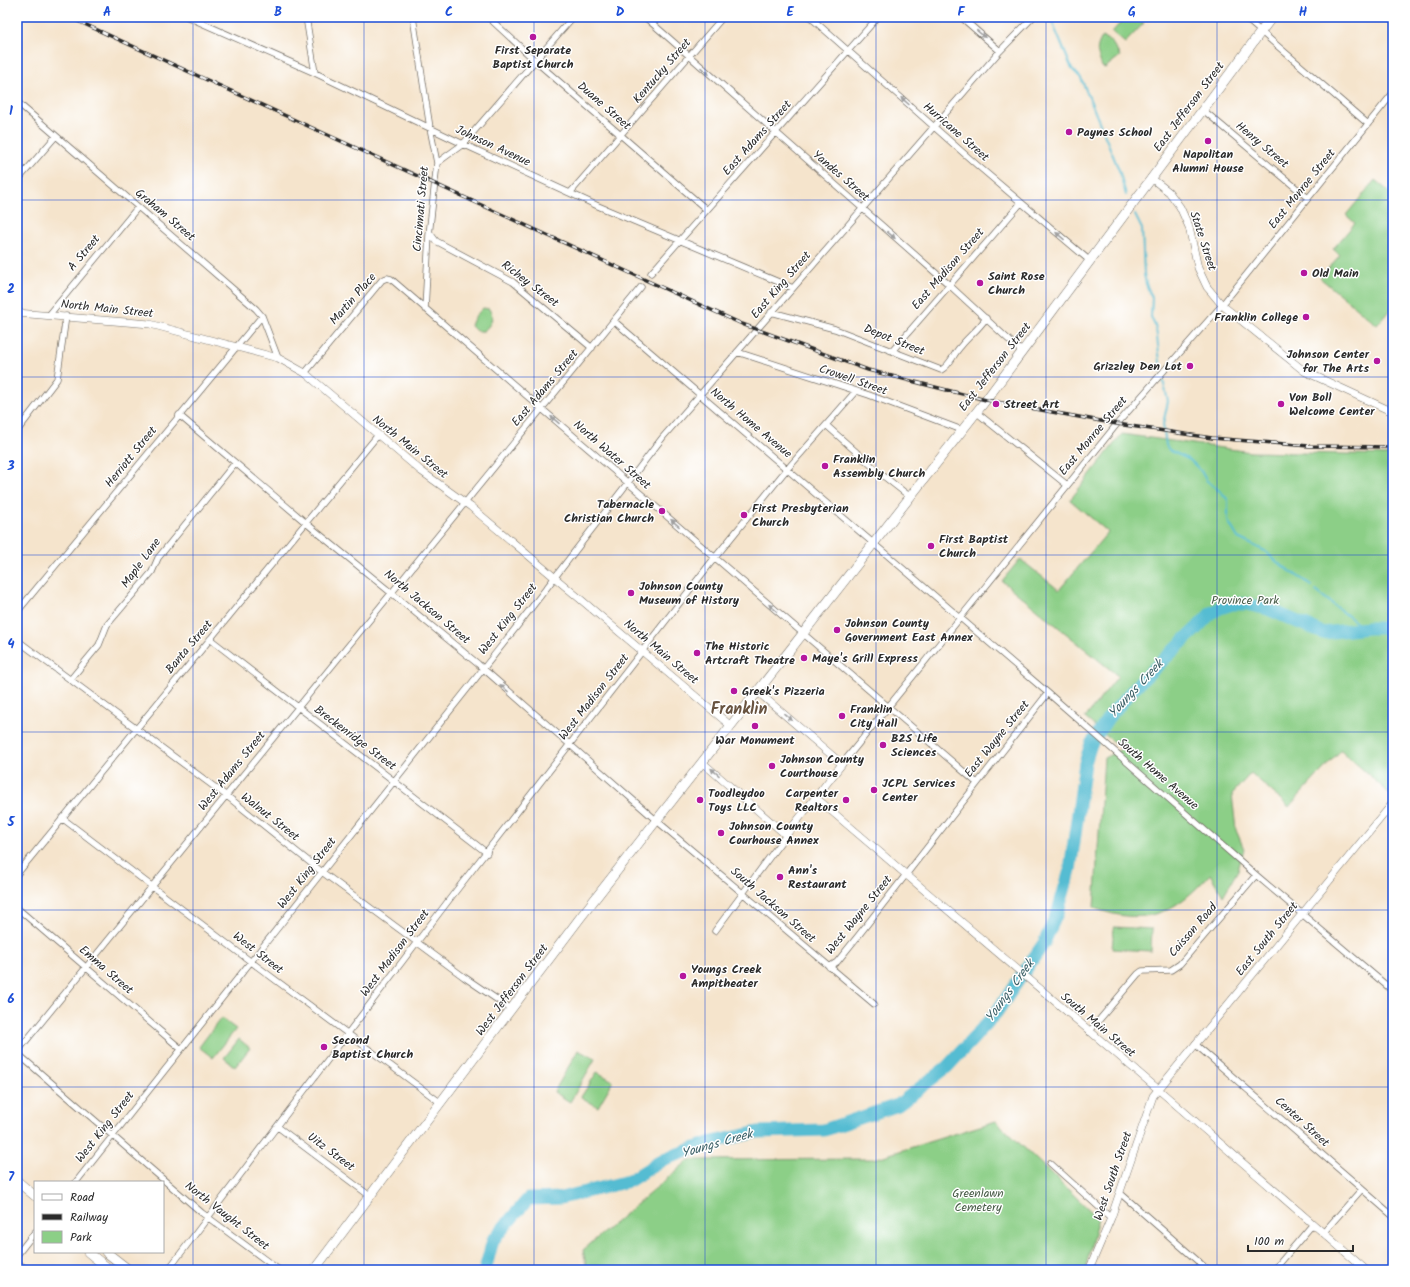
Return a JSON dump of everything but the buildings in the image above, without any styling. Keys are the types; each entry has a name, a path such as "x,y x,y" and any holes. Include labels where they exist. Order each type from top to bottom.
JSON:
{"main road":[{"name":"East Jefferson Street","path":"731,726 1022,352 1272,17"},
{"name":"West Jefferson Street","path":"314,1270 441,1103 510,1009 731,726"},
{"path":"17,1181 34,1195"},
{"path":"89,1253 110,1270"},
{"path":"107,1253 129,1270"}],"street":[{"name":"Johnson Avenue","path":"188,17 315,73 463,144 570,193 793,288"},
{"path":"306,17 315,73"},
{"name":"Cincinnati Street","path":"413,17 430,128 437,163 430,233 425,309"},
{"name":"Duane Street","path":"488,17 620,135 707,210"},
{"path":"437,163 463,144 573,17"},
{"name":"Yandes Street","path":"645,17 949,285 1022,352"},
{"name":"Kentucky Street","path":"570,193 723,17"},
{"name":"Hurricane Street","path":"810,17 1021,203 1090,261"},
{"name":"East Adams Street","path":"652,273 878,17"},
{"path":"961,17 1000,51"},
{"name":"East King Street","path":"554,577 627,483 700,394 1000,51 1033,17"},
{"path":"1244,17 1368,124"},
{"name":"East Monroe Street","path":"786,835 1067,485 1147,389 1222,305 1393,93"},
{"name":"Graham Street","path":"17,102 245,298 262,316 278,358"},
{"name":"Henry Street","path":"1202,110 1308,198"},
{"path":"17,181 56,136"},
{"name":"State Street","path":"1152,178 1169,192 1180,207 1189,227 1198,268 1207,287 1222,305 1304,371 1393,412"},
{"name":"East Madison Street","path":"893,350 1021,203"},
{"name":"A Street","path":"49,315 138,207"},
{"name":"Richey Street","path":"430,233 436,241 513,282 592,348"},
{"name":"Martin Place","path":"305,373 384,278 391,279 425,309"},
{"name":"East Adams Street","path":"466,503 641,287"},
{"name":"North Water Street","path":"425,309 976,783"},
{"name":"Depot Street","path":"771,312 835,329 893,350 941,370 948,364 961,346 977,330 986,318"},
{"name":"North Main Street","path":"17,313 150,324 278,358 305,373 421,471 466,503 731,726"},
{"path":"17,430 57,379 66,316"},
{"name":"Herriott Street","path":"17,612 262,316"},
{"name":"North Home Avenue","path":"614,321 873,542"},
{"name":"Crowell Street","path":"737,352 962,430"},
{"path":"642,652 715,558 788,468 855,392"},
{"path":"976,412 1067,485"},
{"name":"North Jackson Street","path":"179,415 306,523 393,592 657,821"},
{"path":"826,425 909,496"},
{"name":"Banta Street","path":"17,874 378,435"},
{"name":"Maple Lane","path":"70,680 100,645 110,621 152,572 158,558 235,463"},
{"name":"West Adams Street","path":"17,1053 466,503"},
{"name":"South Home Avenue","path":"873,542 960,619 1082,722 1256,875 1393,991"},
{"name":"West King Street","path":"77,1181 322,872 393,780 483,669 554,577"},
{"name":"Breckenridge Street","path":"210,639 486,853"},
{"name":"Walnut Street","path":"17,640 226,796 322,872 510,1009"},
{"name":"West Madison Street","path":"168,1270 486,853 642,652"},
{"path":"758,692 842,764"},
{"name":"East Wayne Street","path":"905,876 976,783 1048,693"},
{"path":"703,763 786,835 744,894 715,931"},
{"name":"South Main Street","path":"815,797 905,876 1158,1089 1366,1270"},
{"name":"East South Street","path":"1158,1089 1393,803"},
{"name":"West Street","path":"62,818 250,961 441,1103"},
{"name":"South Jackson Street","path":"657,821 874,1004"},
{"name":"Caisson Road","path":"1089,1032 1142,971 1170,970 1180,964 1256,875"},
{"name":"West Wayne Street","path":"829,967 836,962 905,876"},
{"name":"Emma Street","path":"17,908 181,1049"},
{"name":"Center Street","path":"1195,1044 1393,1216"},
{"name":"North Vaught Street","path":"17,1053 209,1218 279,1270"},
{"name":"West South Street","path":"1089,1270 1111,1218 1151,1100 1158,1089"},
{"name":"Uitz Street","path":"278,1126 370,1196"},
{"path":"1050,1163 1111,1218"},
{"path":"1323,1233 1362,1189"},
{"path":"1120,1193 1208,1270"},
{"path":"1274,1270 1313,1224"},
{"path":"17,1255 34,1233"},
{"path":"17,1262 26,1270"}],"green space":[{"path":"1126,17 1137,17 1144,23 1125,43 1112,32"},
{"path":"1102,37 1111,41 1120,56 1105,68 1102,67 1097,49"},
{"path":"1375,180 1393,195 1393,306 1377,325 1320,278 1340,255 1333,249 1355,223 1346,215"},
{"path":"483,308 489,309 492,318 489,326 484,331 476,331 471,326 474,318"},
{"name":"Province Park","path":"1122,434 1251,452 1393,455 1393,791 1390,794 1341,750 1289,807 1251,773 1232,794 1236,830 1244,849 1238,870 1223,896 1210,874 1184,899 1158,913 1144,916 1112,914 1094,908 1104,758 1122,749 1085,718 1118,676 1002,581 1020,559 1059,590 1108,532 1070,500"},
{"path":"1114,927 1152,929 1151,951 1112,949"},
{"path":"221,1018 236,1029 213,1058 199,1047"},
{"path":"239,1039 250,1048 235,1067 224,1058"},
{"path":"578,1050 595,1059 570,1102 554,1092"},
{"path":"597,1072 613,1081 598,1107 581,1097"},
{"name":"Greenlawn Cemetery","path":"996,1121 1098,1218 1085,1270 587,1270 583,1250 689,1160 874,1159"}],"waterway":[{"path":"1050,17 1072,69 1081,78 1119,170 1126,195"},
{"path":"1135,215 1142,229 1144,274 1146,284 1152,298 1151,317 1156,328 1161,371"},
{"path":"1162,376 1168,401 1163,424 1166,445 1169,450 1190,460 1201,471 1206,480 1228,500 1228,521 1238,538 1265,551 1277,562 1312,586"},
{"path":"1316,591 1357,623 1368,628"},
{"name":"Youngs Creek","path":"485,1270 493,1240 528,1199 561,1198 629,1181 664,1159 713,1142 758,1132 824,1130 898,1105 947,1067 996,1013 1044,943 1058,911 1070,870 1085,763 1091,744 1108,718 1138,684 1211,613 1232,604 1246,604 1268,609 1323,633 1368,628 1393,628"}],"railway":[{"path":"69,17 742,324 868,370 986,400 1117,424 1212,438 1309,446 1393,447"}],"place":[{"name":"First Separate Baptist Church","path":"533,37"},
{"name":"Paynes School","path":"1069,132"},
{"name":"Napolitan Alumni House","path":"1208,141"},
{"name":"Old Main","path":"1304,273"},
{"name":"Saint Rose Church","path":"980,283"},
{"name":"Franklin College","path":"1306,317"},
{"name":"Johnson Center for The Arts","path":"1377,361"},
{"name":"Grizzley Den Lot","path":"1190,366"},
{"name":"Street Art","path":"996,404"},
{"name":"Von Boll Welcome Center","path":"1281,404"},
{"name":"Franklin Assembly Church","path":"825,466"},
{"name":"Tabernacle Christian Church","path":"662,511"},
{"name":"First Presbyterian Church","path":"744,515"},
{"name":"First Baptist Church","path":"931,546"},
{"name":"Johnson County Museum of History","path":"631,593"},
{"name":"Johnson County Government East Annex","path":"837,630"},
{"name":"The Historic Artcraft Theatre","path":"697,653"},
{"name":"Maye's Grill Express","path":"804,658"},
{"name":"Greek's Pizzeria","path":"734,691"},
{"name":"Franklin City Hall","path":"842,716"},
{"name":"War Monument","path":"755,726"},
{"name":"B2S Life Sciences","path":"883,745"},
{"name":"Johnson County Courthouse","path":"772,766"},
{"name":"JCPL Services Center","path":"874,790"},
{"name":"Toodleydoo Toys LLC","path":"700,800"},
{"name":"Carpenter Realtors","path":"846,800"},
{"name":"Johnson County Courhouse Annex","path":"721,833"},
{"name":"Ann's Restaurant","path":"780,877"},
{"name":"Youngs Creek Ampitheater","path":"683,976"},
{"name":"Second Baptist Church","path":"324,1047"}],"district":[{"name":"Franklin","path":"739,709"}]}
